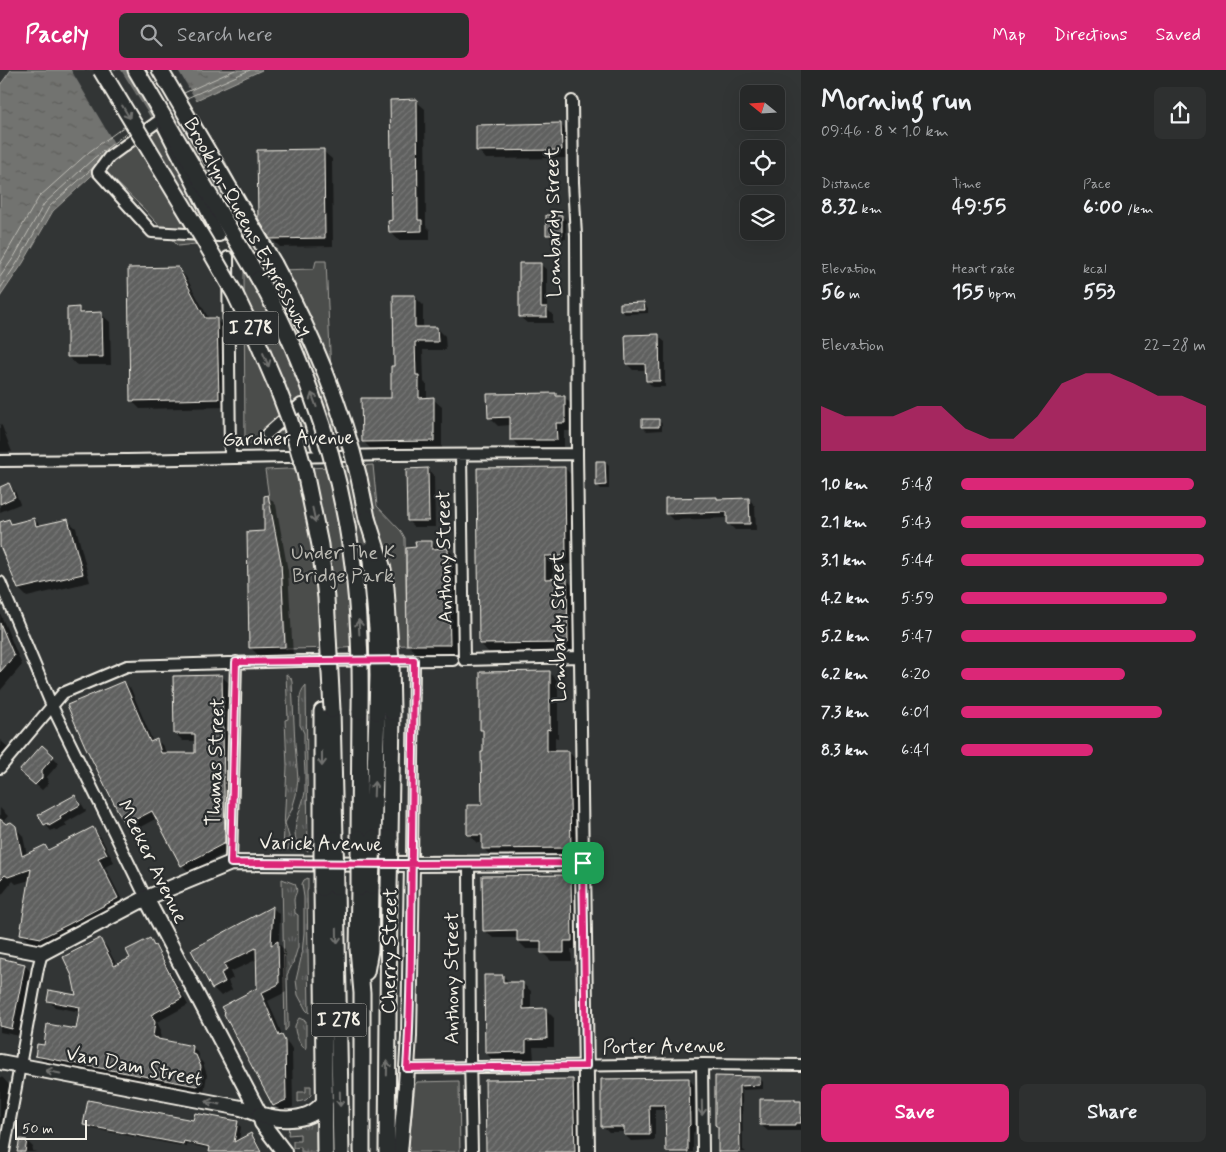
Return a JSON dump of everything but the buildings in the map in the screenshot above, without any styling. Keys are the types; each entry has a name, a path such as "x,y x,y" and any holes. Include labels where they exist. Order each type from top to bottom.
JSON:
{"highway":[{"name":"I 278","path":"101,70 226,278 242,308 271,371 290,421 309,490 320,545 327,615 329,888 341,1152"},
{"name":"Brooklyn-Queens Expressway","path":"136,70 266,292 297,355 315,403 335,468 352,554 359,624 360,711 366,838"},
{"name":"Brooklyn-Queens Expressway","path":"160,70 274,264 301,316 324,367 355,462 367,518 383,569 390,643 384,712"},
{"name":"I 278","path":"362,1152 362,994 370,950 365,888 366,838 384,712"},
{"path":"384,712 390,838 387,1152"},
{"path":"326,1152 329,888"},
{"path":"260,1115 280,1118 306,1117 320,1109 326,1101"}],"main road":[{"name":"Varick Avenue","path":"42,953 146,898 231,863 588,863"},
{"name":"Lombardy Street","path":"587,1152 588,863"},
{"name":"Cherry Street","path":"400,1152 410,1016 412,864"},
{"name":"Meeker Avenue","path":"146,898 262,1122 284,1152"},
{"path":"0,945 42,953"},
{"name":"Van Dam Street","path":"0,1062 240,1108 260,1115"}],"street":[{"name":"Lombardy Street","path":"572,101 576,236 580,657 588,863"},
{"path":"160,120 219,236 152,232 98,172 110,157 160,120"},
{"path":"228,257 230,457"},
{"path":"267,434 301,404 310,423 317,447"},
{"path":"344,411 345,456"},
{"name":"Gardner Avenue","path":"0,461 577,454"},
{"name":"Anthony Street","path":"461,455 464,660 580,657"},
{"name":"Meeker Avenue","path":"0,582 52,706 146,898"},
{"name":"Cherry Street","path":"412,864 414,660"},
{"path":"0,768 63,693 127,666 236,662 453,660"},
{"name":"Thomas Street","path":"231,863 236,662"},
{"name":"Anthony Street","path":"469,864 472,1152"},
{"path":"4,1152 42,953"},
{"path":"702,1064 703,1152"},
{"name":"Porter Avenue","path":"407,1068 702,1064 801,1065"}],"green space":[{"path":"183,106 225,161 234,178 256,237 178,246 101,167"},
{"path":"316,261 326,261 334,443 245,444 244,271 314,269"},
{"name":"Under The K Bridge Park","path":"373,465 377,506 401,531 405,538 407,645 286,649 281,562 265,470"},
{"path":"286,674 291,678 292,682 298,779 292,809 285,823 290,840 289,849 283,850 287,766 285,720 288,719"},
{"path":"306,685 308,851 300,847 295,833 305,792 304,733 300,725 300,696"},
{"path":"308,878 309,1013 298,995 296,980 302,954 304,933 302,884"},
{"path":"282,879 295,884 297,891 294,900 295,913 298,915 298,947 287,975 288,1027 285,1031"},
{"path":"299,1018 306,1021 305,1049 299,1042 295,1032 295,1026"},
{"path":"459,1081 460,1152 408,1152 415,1085 417,1082"},
{"path":"306,1086 311,1086 311,1095 306,1100 298,1102 298,1092 306,1092"},
{"path":"317,1121 320,1152 301,1152 301,1147 293,1148 293,1141 300,1141 300,1134 288,1135 289,1125 303,1125"}],"water":[{"path":"11,70 262,70 183,106 101,167 53,211 23,263 0,297 0,85"}],"pier":[{"path":"71,70 121,70 157,128 121,155"},
{"path":"128,70 178,70 197,102 184,108 161,126"}],"route":[{"path":"583,863 469,864 412,864 294,864 231,863 236,662 414,660 412,864 410,997 407,1068 586,1066 583,863"}]}
